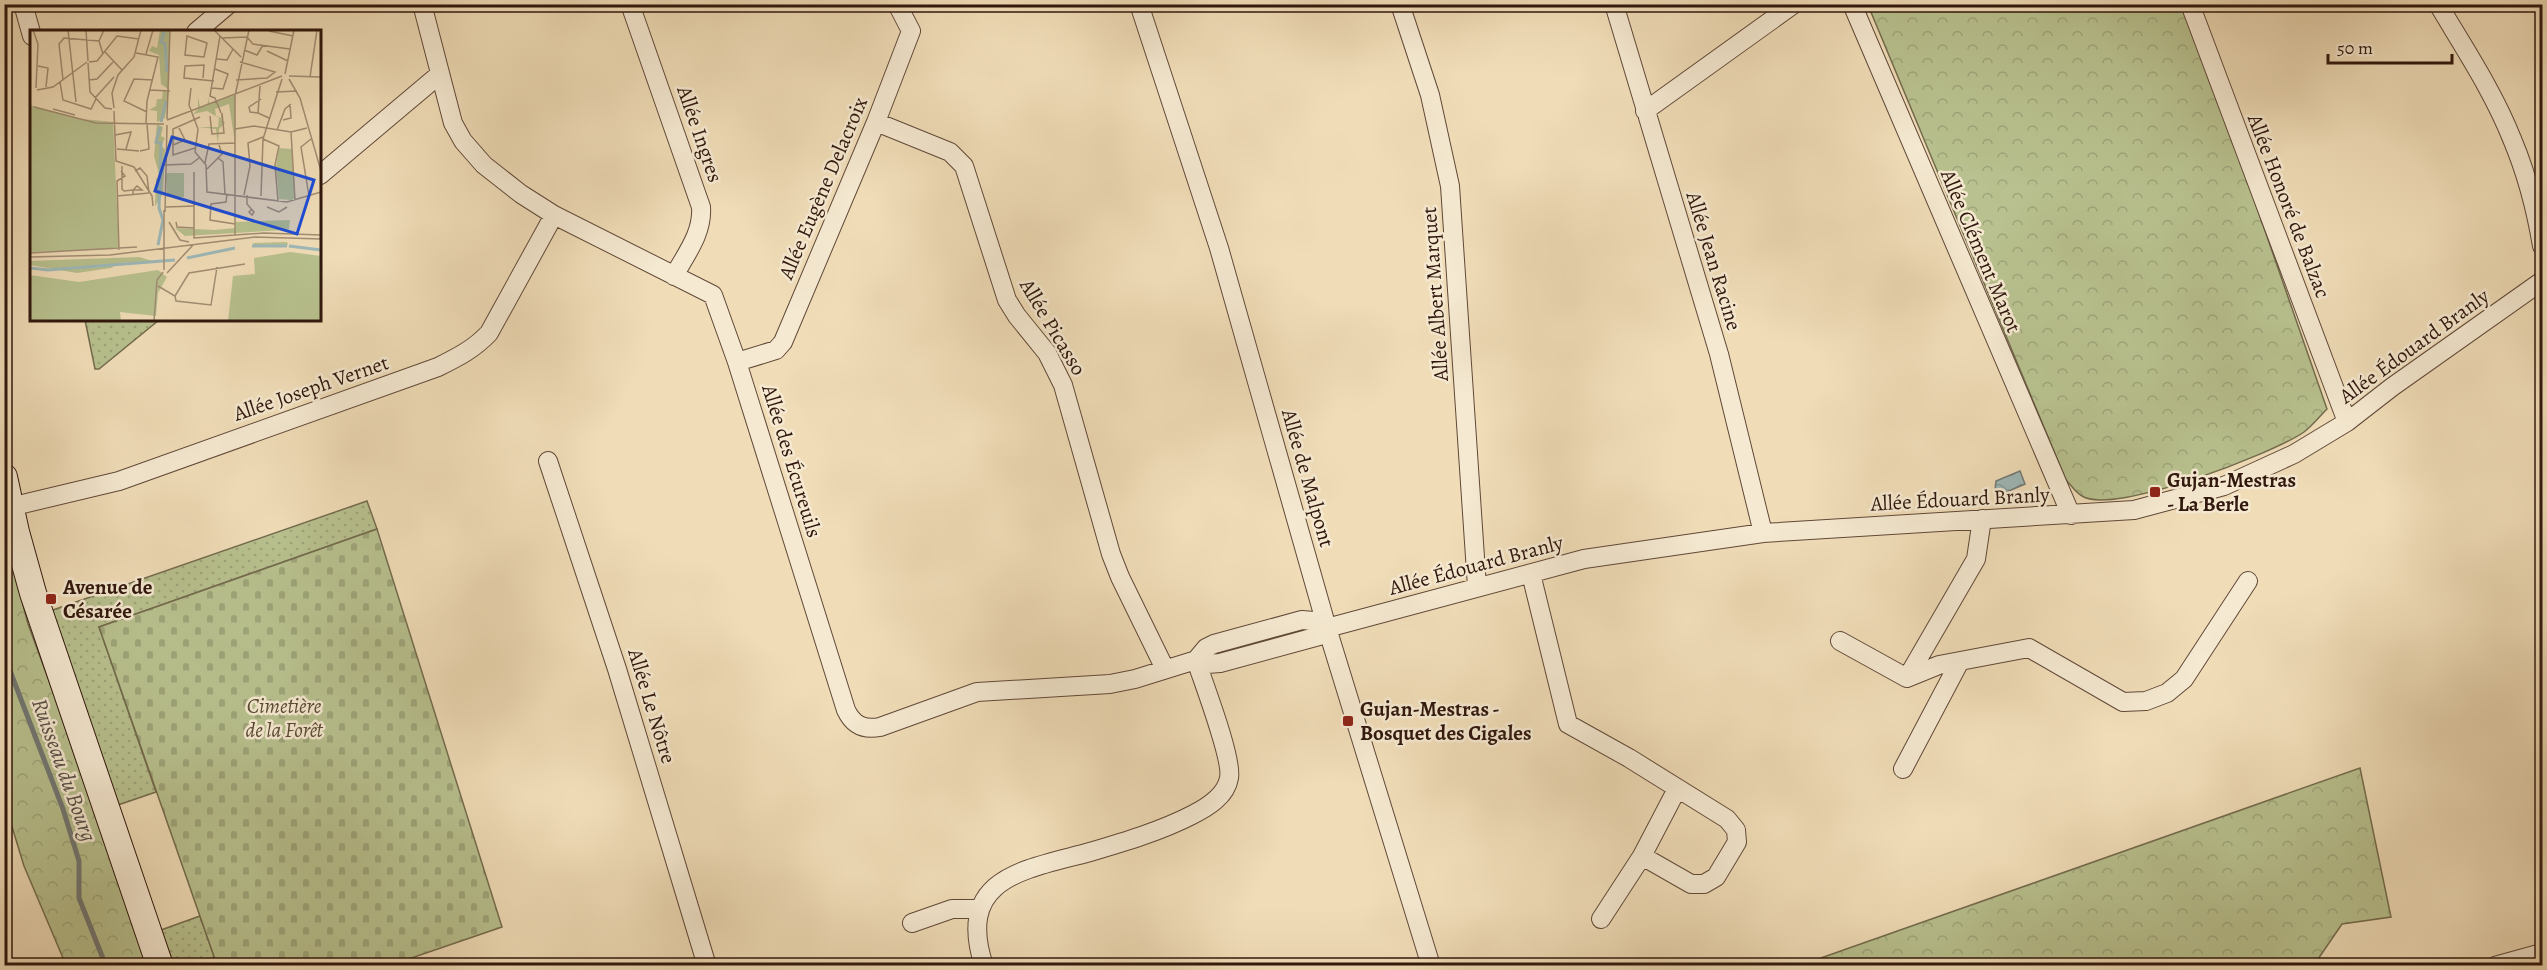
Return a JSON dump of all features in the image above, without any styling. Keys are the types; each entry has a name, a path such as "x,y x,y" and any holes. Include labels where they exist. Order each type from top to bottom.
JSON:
{"street":[{"path":"23,4 30,30"},
{"path":"198,30 230,4"},
{"name":"Allée des Écureuils","path":"422,4 453,123 463,141 493,173 554,215 713,295 737,362 846,710 857,725 872,729 880,728 977,692 1110,684 1196,660 1207,664 1220,663 1319,636 1327,628"},
{"name":"Allée Ingres","path":"630,4 701,207 702,220 699,231 674,276"},
{"name":"Allée Eugène Delacroix","path":"737,362 776,350 783,342 876,122 911,31 897,4"},
{"name":"Allée de Malpont","path":"1139,4 1219,248 1327,628 1431,966"},
{"name":"Allée Albert Marquet","path":"1400,4 1430,95 1450,186 1477,587"},
{"name":"Allée Jean Racine","path":"1614,4 1719,354 1763,533"},
{"path":"1645,111 1794,4"},
{"name":"Allée Clément Marot","path":"1852,4 2071,515"},
{"name":"Allée Honoré de Balzac","path":"2190,4 2347,422"},
{"path":"2438,4 2487,87 2512,139 2537,217 2542,246"},
{"path":"321,174 440,74"},
{"name":"Allée Picasso","path":"876,122 950,152 964,166 1007,300 1047,353 1064,385 1114,562 1165,669"},
{"name":"Allée Joseph Vernet","path":"10,507 119,481 438,367 463,355 479,344 489,333 554,215"},
{"name":"Allée Édouard Branly","path":"1327,628 1584,559 1763,533 2134,510 2224,486 2294,454 2347,422 2392,387 2542,281"},
{"name":"Allée Le Nôtre","path":"548,461 617,669 706,966"},
{"path":"4,477 33,592 160,966"},
{"path":"1907,678 1976,559 1982,519"},
{"path":"1530,574 1568,724 1629,758 1727,819 1736,830 1737,842 1716,877 1704,884 1691,884 1641,856"},
{"path":"1907,678 1940,665 2029,648 2123,702 2146,701 2167,693 2184,679 2247,581"},
{"path":"1840,641 1907,678"},
{"path":"984,966 976,928 980,909 994,889 1011,875 1097,850 1184,819 1219,797 1229,781 1228,762 1196,660"},
{"path":"1902,769 1960,661"},
{"path":"1601,919 1641,856 1677,789"},
{"path":"912,923 952,909 980,909"},
{"path":"2495,966 2542,953"}],"green space":[{"path":"1868,5 2181,5 2247,179 2327,409 2304,432 2287,442 2229,467 2158,490 2126,497 2099,500 2078,493 2066,480"},
{"path":"85,321 158,321 99,369 95,369"},
{"path":"367,501 377,529 99,627 156,792 118,805 50,611"},
{"name":"Cimetière de la Forêt","path":"377,529 502,927 391,965 217,965 99,627"},
{"path":"4,533 28,624 93,800 149,965 66,965 24,866 5,804 5,752 7,751 10,721 4,715"},
{"path":"2360,768 2391,917 2342,924 2314,965 1801,965"},
{"path":"200,916 217,965 174,965 161,930"}],"water":[{"path":"2020,471 2025,484 2002,494 1995,490 1996,481"}],"waterway":[{"name":"Ruisseau du Bourg","path":"4,655 63,809 79,861 79,898 106,966"}],"place":[{"name":"Gujan-Mestras - La Berle","path":"2155,492"},
{"name":"Avenue de Césarée","path":"51,599"},
{"name":"Gujan-Mestras - Bosquet des Cigales","path":"1348,721"}]}
